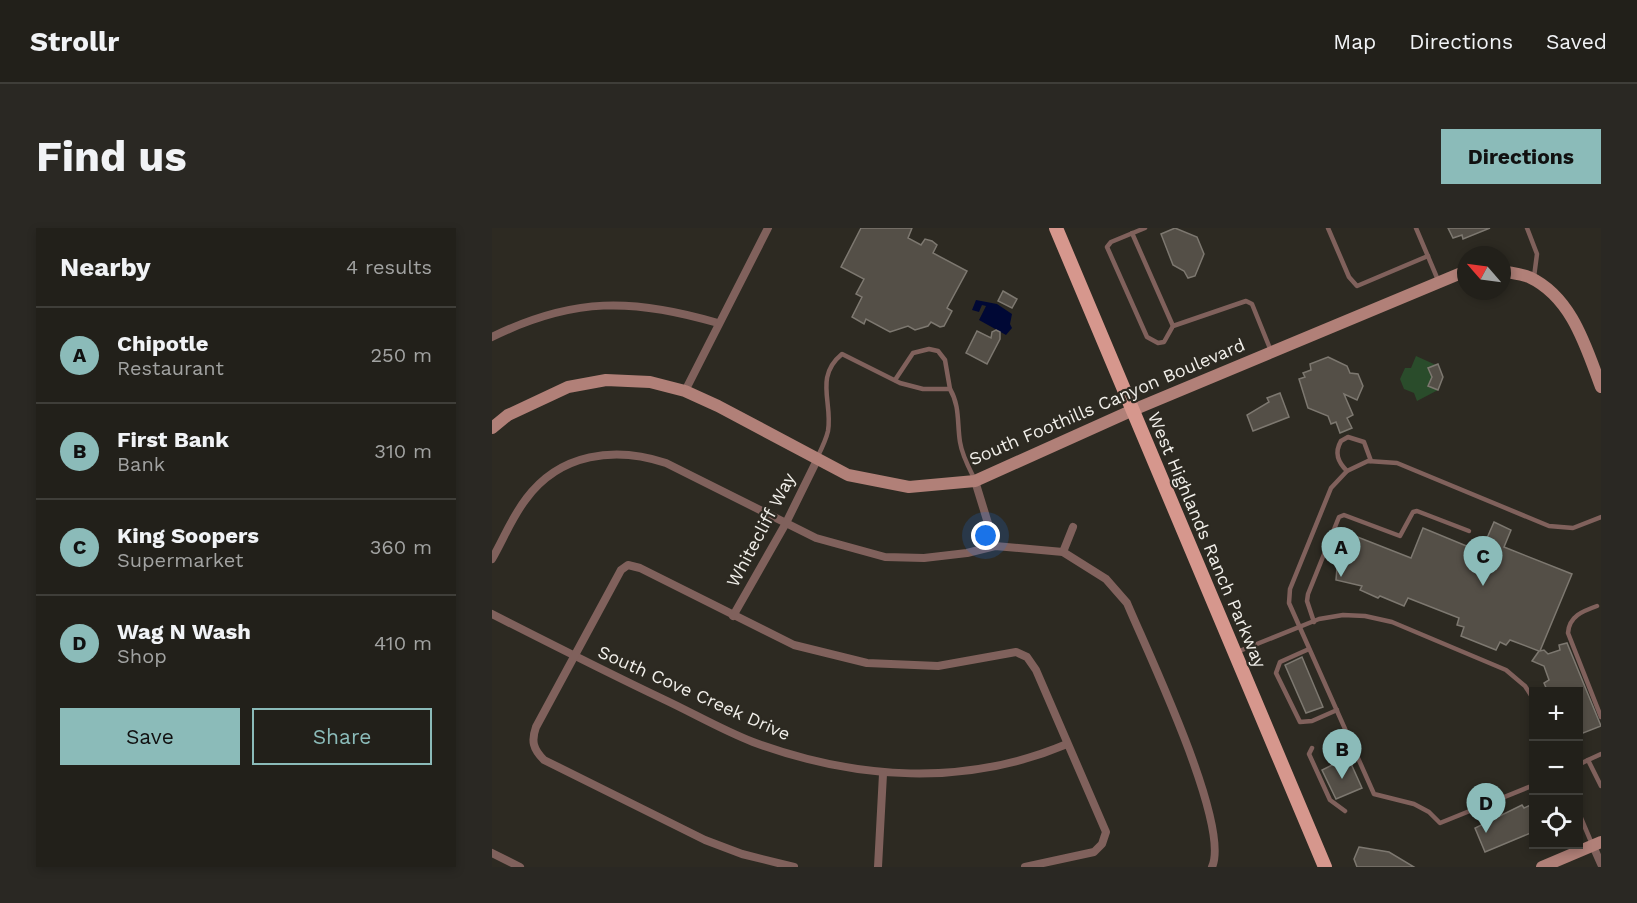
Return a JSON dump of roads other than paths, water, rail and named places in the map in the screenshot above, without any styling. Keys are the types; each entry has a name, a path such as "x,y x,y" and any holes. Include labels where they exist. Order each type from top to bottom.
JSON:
{"main road":[{"name":"West Highlands Ranch Parkway","path":"1056,228 1325,867"}],"street":[{"path":"685,391 768,228"},
{"name":"South Foothills Canyon Boulevard","path":"492,428 508,415 542,398 587,384 606,380 650,382 685,391 848,475 909,487 975,481 1270,351 1457,274"},
{"path":"1511,274 1533,280 1554,294 1579,330 1601,387"},
{"path":"492,337 541,316 576,308 620,303 671,309 718,323"},
{"path":"492,559 525,500 545,478 570,463 595,454 643,455 666,463 816,538 885,557 924,558 967,553 995,546 1064,552 1106,579 1127,603 1203,787 1214,831 1212,867"},
{"name":"Whitecliff Way","path":"733,616 786,523 817,460"},
{"path":"975,481 995,546"},
{"path":"1064,552 1073,526"},
{"path":"794,867 742,854 705,840 544,760 535,750 532,738 621,570 628,565 640,568 794,645 867,663 938,666 1016,652 1027,657 1036,670 1106,832 1094,852 1025,867"},
{"name":"South Cove Creek Drive","path":"492,614 751,741 789,754 882,774 976,771 1038,756 1067,744"},
{"path":"878,867 882,774"},
{"path":"1542,867 1597,844 1601,864"},
{"path":"492,853 520,867"}],"lane":[{"path":"1145,228 1108,244 1107,250 1147,337 1158,343 1164,342 1173,326 1246,301 1252,304 1270,351"},
{"path":"1328,228 1349,277 1357,286 1428,256"},
{"path":"1416,228 1438,280"},
{"path":"1527,228 1537,255 1533,280"},
{"path":"1132,233 1173,326"},
{"path":"895,380 913,353 929,349 938,351 945,360 950,389 956,400 959,440 975,481"},
{"path":"817,460 828,433 826,380 834,361 842,354 853,357 895,380 923,389 950,389"},
{"path":"1347,471 1339,462 1336,453 1341,441 1348,437 1364,442 1371,461"},
{"path":"1529,787 1440,823 1429,812 1414,804 1374,794 1289,603 1290,590 1331,488 1347,471 1371,461 1397,463 1549,526 1573,528 1601,517"},
{"path":"1314,622 1307,601 1308,594 1339,517 1344,515 1400,536 1413,512 1417,511 1469,531"},
{"path":"1597,606 1580,612 1570,623 1568,633 1601,717"},
{"path":"1235,653 1314,622 1343,615 1382,619 1506,670 1525,686 1529,693"},
{"path":"1309,649 1280,662 1276,673 1300,722 1312,721 1337,710"},
{"path":"1312,748 1309,754 1330,800 1345,811"},
{"path":"1583,762 1601,754"},
{"path":"1588,760 1601,786"},
{"path":"1583,820 1597,844"}],"water":[{"path":"976,300 997,304 1012,314 1010,324 1012,328 1006,335 979,320 986,306 982,305 979,312 972,310"}],"place":[{"name":"Chipotle","path":"1341,577"},
{"name":"King Soopers","path":"1483,586"},
{"name":"First Bank","path":"1342,779"},
{"name":"Wag N Wash","path":"1486,833"}]}
